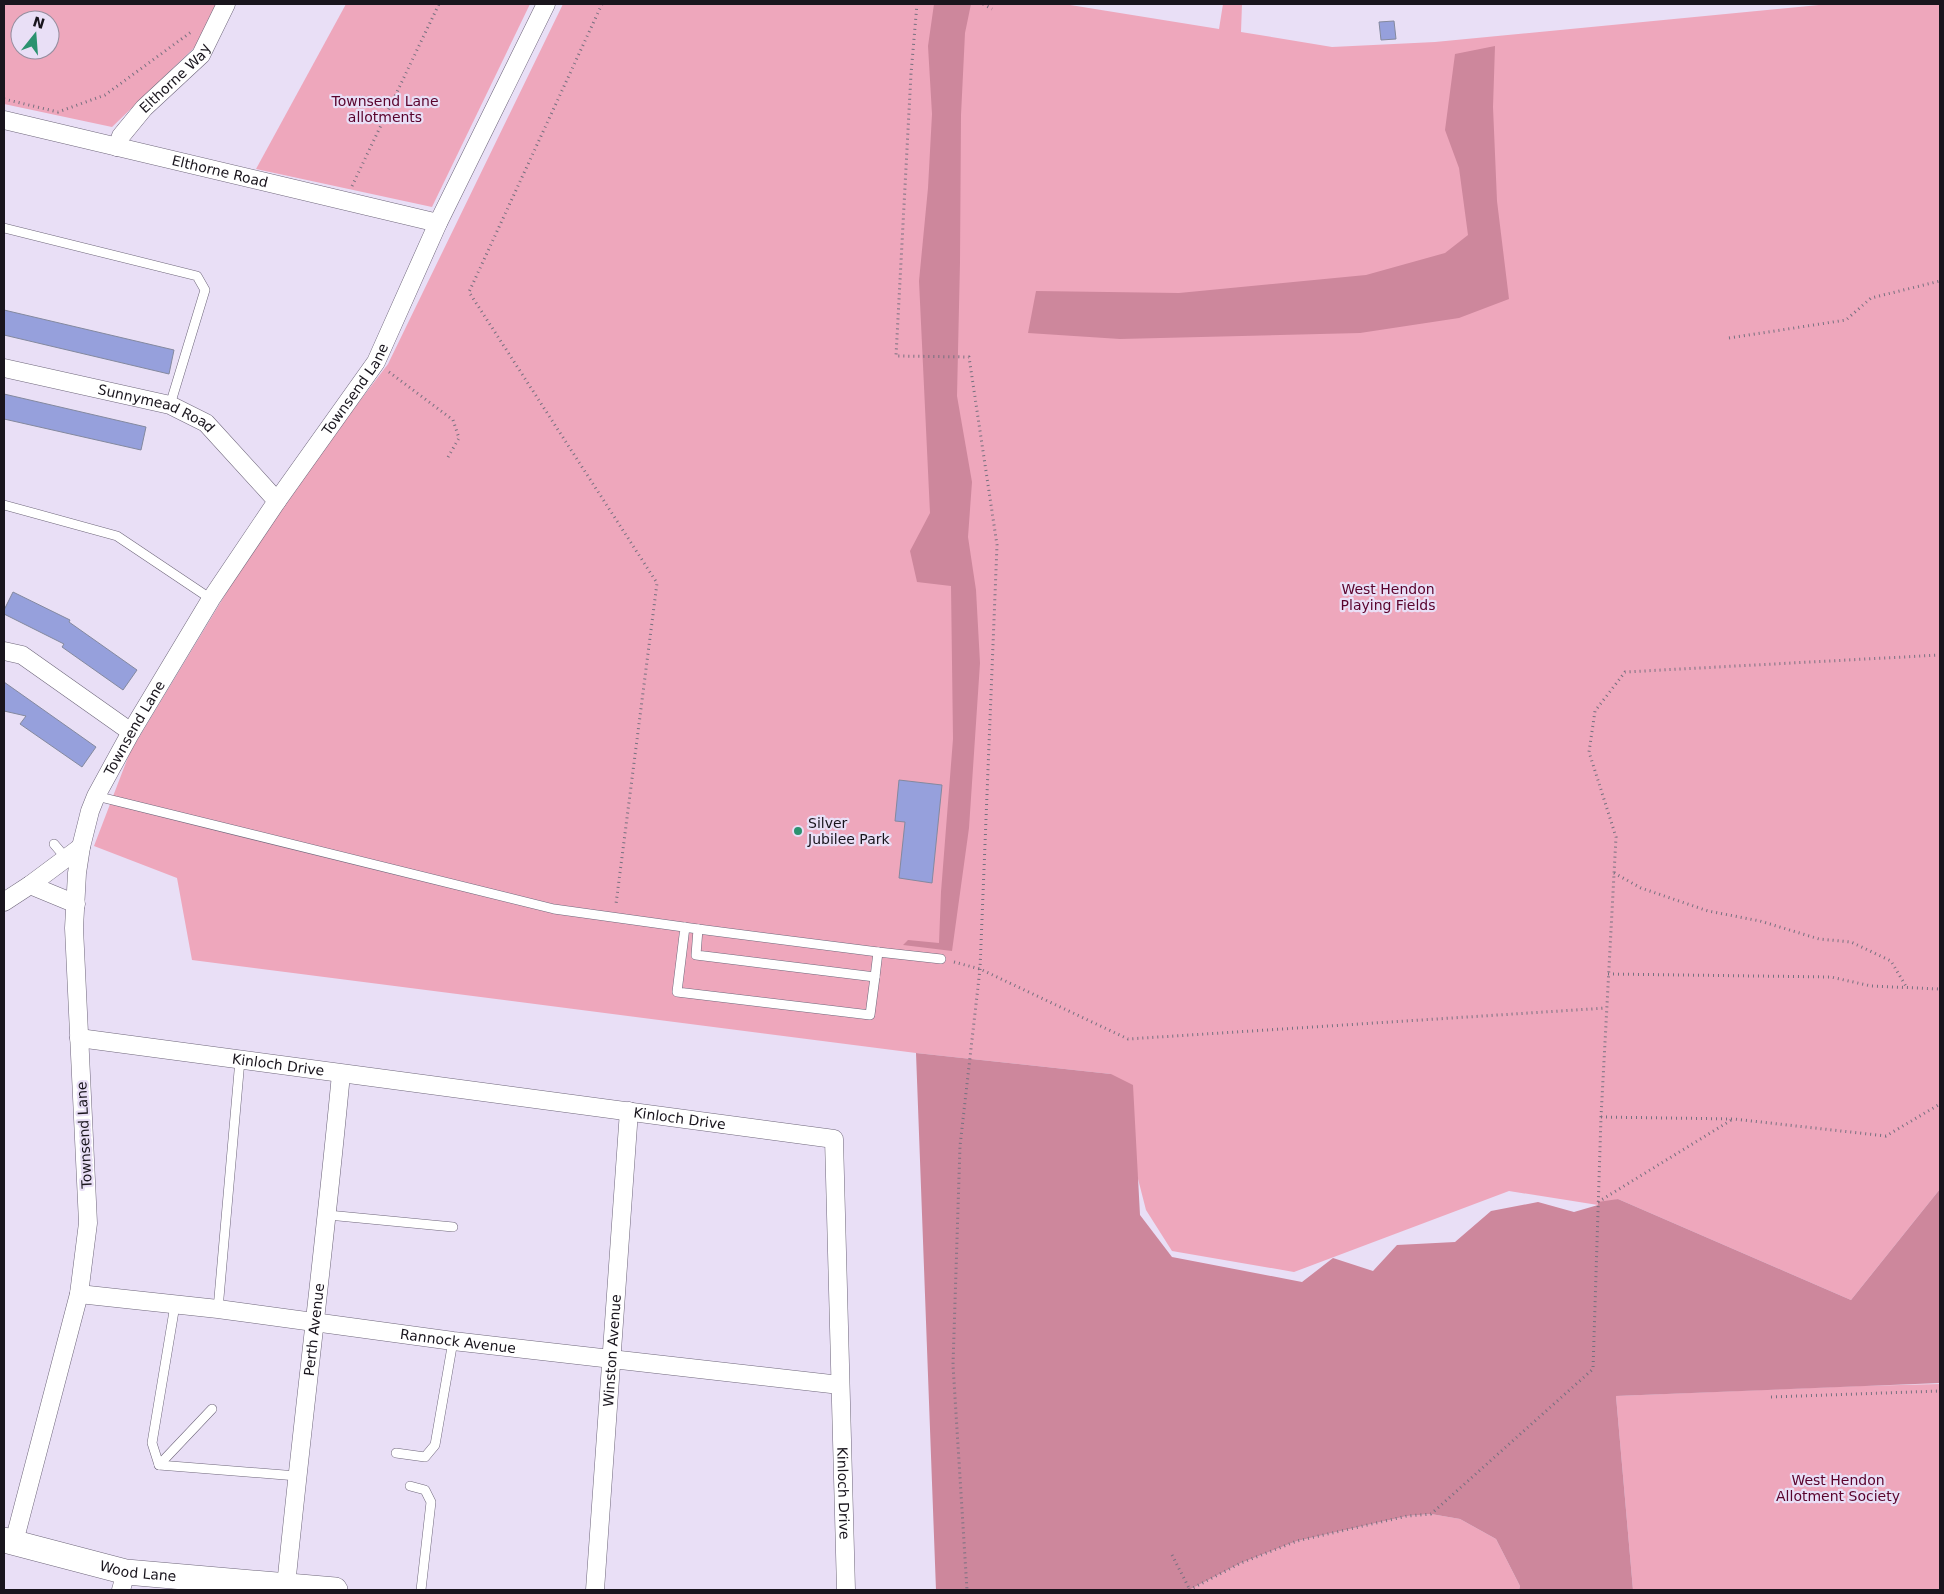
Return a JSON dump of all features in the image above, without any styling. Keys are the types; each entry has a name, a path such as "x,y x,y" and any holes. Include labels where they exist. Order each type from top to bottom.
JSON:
{"street":[{"name":"Elthorne Way","path":"117,147 121,136 144,108 201,55 226,4"},
{"name":"Townsend Lane","path":"9,1541 79,1294 88,1223 74,928 81,847 90,811 96,796 131,732 211,599 277,501 376,362 438,223 546,4"},
{"name":"Elthorne Road","path":"4,120 438,223"},
{"name":"Sunnymead Road","path":"4,368 170,405 206,423 277,501"},
{"path":"4,651 22,656 131,732"},
{"path":"4,902 30,885 60,851 81,847"},
{"path":"30,885 76,904"},
{"name":"Kinloch Drive","path":"79,1038 834,1139 846,1590"},
{"name":"Perth Avenue","path":"286,1586 314,1323 328,1215 340,1074"},
{"name":"Winston Avenue","path":"595,1590 629,1111"},
{"name":"Rannock Avenue","path":"79,1294 218,1309 453,1341 840,1385"},
{"name":"Wood Lane","path":"9,1541 123,1581 286,1586 335,1590"}],"lane":[{"path":"4,228 197,276 205,290 170,405"},
{"path":"4,504 117,536 211,599"},
{"path":"96,796 554,909 941,959"},
{"path":"685,927 677,992 870,1015 878,952"},
{"path":"698,929 696,955 875,977"},
{"path":"218,1309 240,1060"},
{"path":"328,1215 453,1227"},
{"path":"159,1464 152,1443 176,1305"},
{"path":"396,1453 425,1458 436,1445 453,1341"},
{"path":"159,1464 212,1409"},
{"path":"159,1464 297,1476"},
{"path":"410,1486 425,1490 431,1502 421,1590"}],"path":[{"path":"344,201 439,4"},
{"path":"602,4 469,292 657,584 614,918"},
{"path":"917,4 911,74 896,356 969,357 997,544 980,969 960,1146 953,1365 967,1590"},
{"path":"983,4 992,9"},
{"path":"4,98 58,112 105,94 191,32 194,25"},
{"path":"1729,338 1846,320 1871,298 1940,281"},
{"path":"376,362 453,420 459,438 447,459"},
{"path":"1172,1555 1190,1590 1241,1563 1297,1541 1407,1516 1431,1514 1593,1369 1601,1117 1616,837 1589,752 1595,710 1625,672 1940,655"},
{"path":"1614,873 1641,888 1708,911 1760,921 1818,939 1851,942 1891,961 1908,988"},
{"path":"941,959 980,969 1128,1039 1606,1008"},
{"path":"1608,974 1830,977 1871,986 1940,989"},
{"path":"1601,1117 1734,1119 1886,1136 1940,1104"},
{"path":"1598,1203 1734,1119"},
{"path":"1771,1397 1940,1390"}],"green space":[{"path":"4,4 218,4 198,44 112,127 4,104"},
{"name":"Townsend Lane allotments","path":"346,4 530,4 432,207 256,169"},
{"name":"West Hendon Playing Fields","path":"563,4 1064,4 1219,29 1223,4 1242,4 1241,32 1332,47 1435,42 1829,4 1940,4 1940,1189 1851,1300 1618,1199 1598,1205 1509,1191 1294,1272 1172,1251 1146,1210 1111,1074 916,1053 192,960 177,878 94,846 130,752 277,509 388,364"},
{"name":"West Hendon Allotment Society","path":"1940,1384 1940,1590 1633,1590 1616,1396"},
{"path":"1431,1514 1460,1519 1496,1539 1520,1586 1519,1590 1189,1590 1241,1563 1297,1541 1407,1516"}],"shaded area":[{"path":"934,4 971,4 965,33 961,115 957,396 972,482 968,537 976,590 980,663 969,828 952,951 903,945 908,940 939,943 953,739 951,586 917,582 910,551 930,513 919,281 928,188 932,114 928,46"},
{"path":"1495,46 1493,107 1497,201 1509,299 1459,318 1360,333 1120,339 1028,333 1036,291 1179,293 1366,275 1445,253 1468,235 1459,168 1445,130 1455,54"},
{"path":"916,1053 1111,1074 1133,1085 1140,1215 1172,1257 1302,1282 1333,1258 1373,1271 1397,1245 1455,1242 1491,1211 1538,1202 1574,1212 1598,1205 1598,1202 1618,1199 1851,1300 1940,1189 1940,1383 1616,1396 1633,1590 1519,1590 1520,1586 1496,1539 1460,1519 1431,1514 1407,1516 1297,1541 1241,1563 1189,1590 936,1590"}],"building":[{"path":"1394,21 1396,39 1381,40 1379,22"},
{"path":"4,310 174,350 169,374 4,335"},
{"path":"4,394 146,427 141,450 4,419"},
{"path":"13,592 70,620 69,622 137,670 123,690 62,647 64,644 4,614 4,610"},
{"path":"4,682 96,747 82,767 20,724 26,716 4,711"},
{"path":"899,780 942,785 932,883 899,878 905,822 895,821"}],"place":[{"name":"Silver Jubilee Park","path":"798,831"}]}
